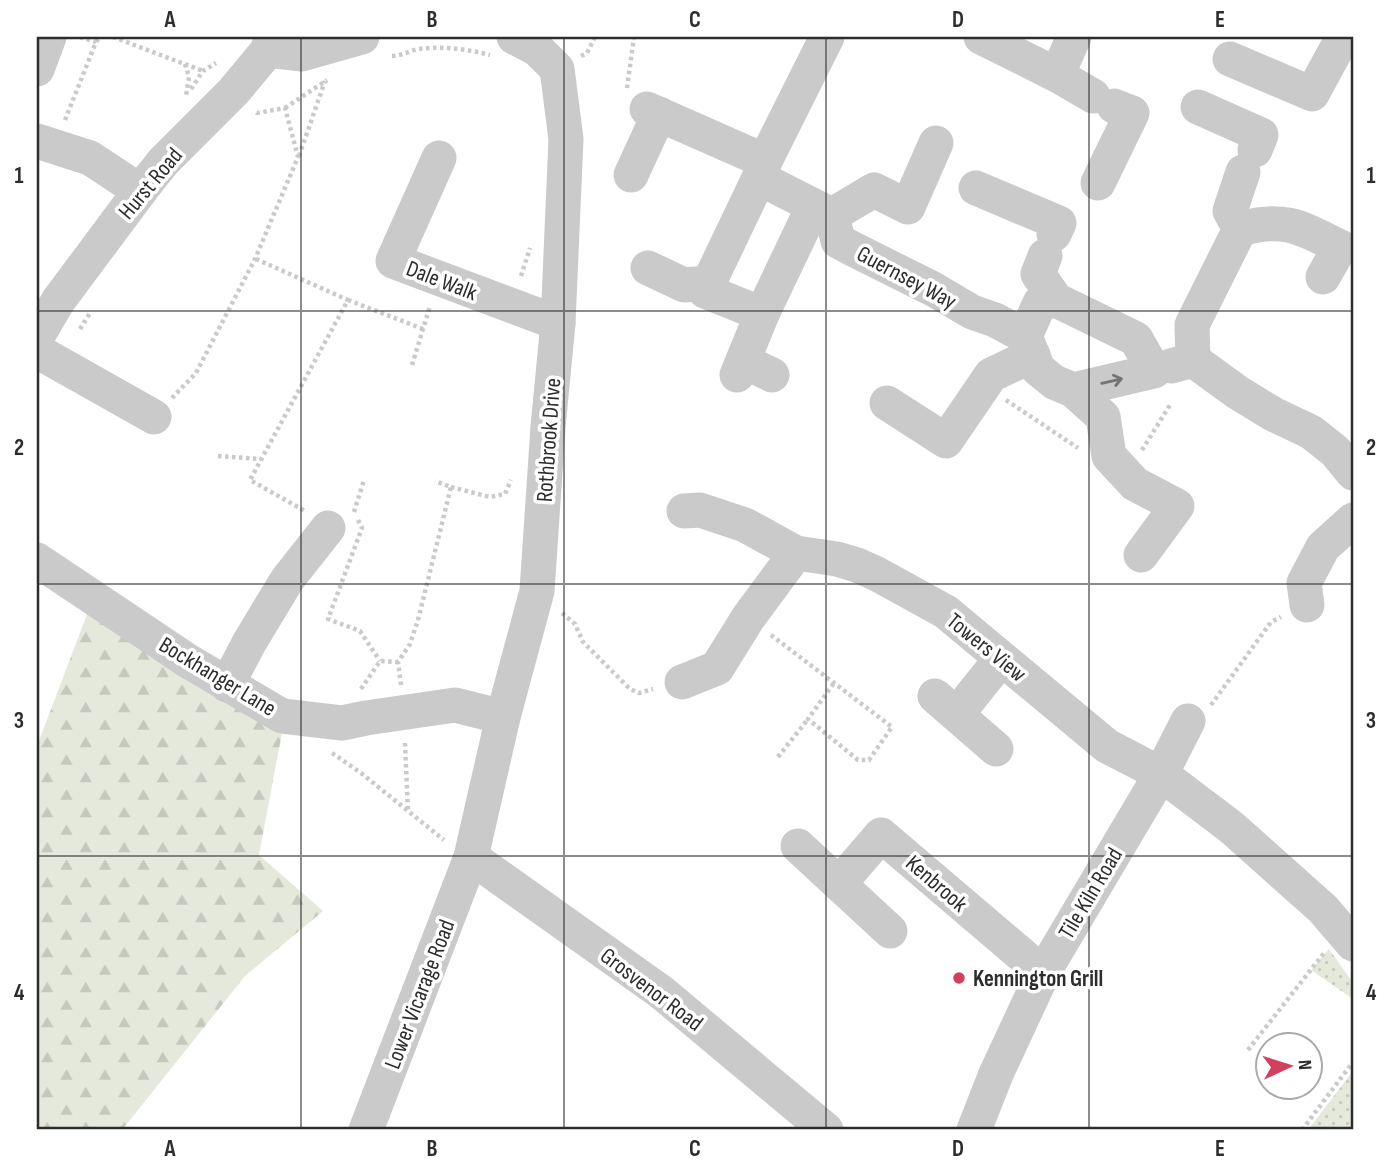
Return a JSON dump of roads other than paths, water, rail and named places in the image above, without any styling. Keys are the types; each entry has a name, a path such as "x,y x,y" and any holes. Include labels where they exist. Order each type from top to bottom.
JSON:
{"street":[{"path":"37,69 49,37"},
{"path":"269,43 302,54 362,37"},
{"path":"762,314 705,291 827,37"},
{"path":"981,37 1103,101 1132,113 1098,183"},
{"path":"1057,75 1074,37"},
{"path":"1230,59 1312,94 1343,37"},
{"name":"Hurst Road","path":"37,337 58,301 140,191 163,162 234,91 269,43"},
{"name":"Rothbrook Drive","path":"471,857 503,717 537,591 558,323 566,139 557,69 521,45"},
{"path":"1198,107 1261,135 1230,211 1241,229"},
{"path":"631,175 653,112 762,170 822,211"},
{"path":"51,131 140,191"},
{"path":"751,370 762,314 822,211 874,190 908,207 936,143"},
{"name":"Dale Walk","path":"439,158 393,261 558,323"},
{"path":"976,188 1059,223 1038,274 1056,300 1136,339 1154,371"},
{"name":"Guernsey Way","path":"822,211 838,241 972,312 995,320 1029,346 1038,369 1054,382 1073,390 1103,417 1118,465 1136,484 1177,506 1141,555"},
{"path":"1193,360 1192,325 1241,229 1283,223 1302,228 1340,247 1324,276"},
{"path":"648,268 684,285 709,282"},
{"path":"887,403 946,441 991,375 1029,346 1040,303 1056,300"},
{"path":"37,351 154,417"},
{"path":"1073,390 1193,360"},
{"path":"1193,360 1246,398 1311,432 1335,451 1353,473"},
{"name":"Towers View","path":"684,510 700,510 745,525 796,553 836,559 877,574 946,612 1107,746 1161,774 1231,827 1294,881 1349,936"},
{"path":"1307,605 1304,583 1323,547 1353,520"},
{"path":"227,685 287,580 328,528"},
{"path":"682,682 717,668 748,618 796,553"},
{"name":"Bockhanger Lane","path":"37,560 188,661 282,716 342,723 455,705 503,717"},
{"path":"996,749 946,705 1002,659"},
{"path":"1161,774 1188,721"},
{"name":"Tile Kiln Road","path":"974,1130 996,1074 1043,973 1161,774"},
{"name":"Kenbrook","path":"839,884 881,835 1043,973"},
{"path":"798,846 890,931"},
{"name":"Lower Vicarage Road","path":"366,1130 471,857"},
{"name":"Grosvenor Road","path":"471,857 660,992 826,1130"}],"place":[{"name":"Kennington Grill","path":"959,978"}]}
